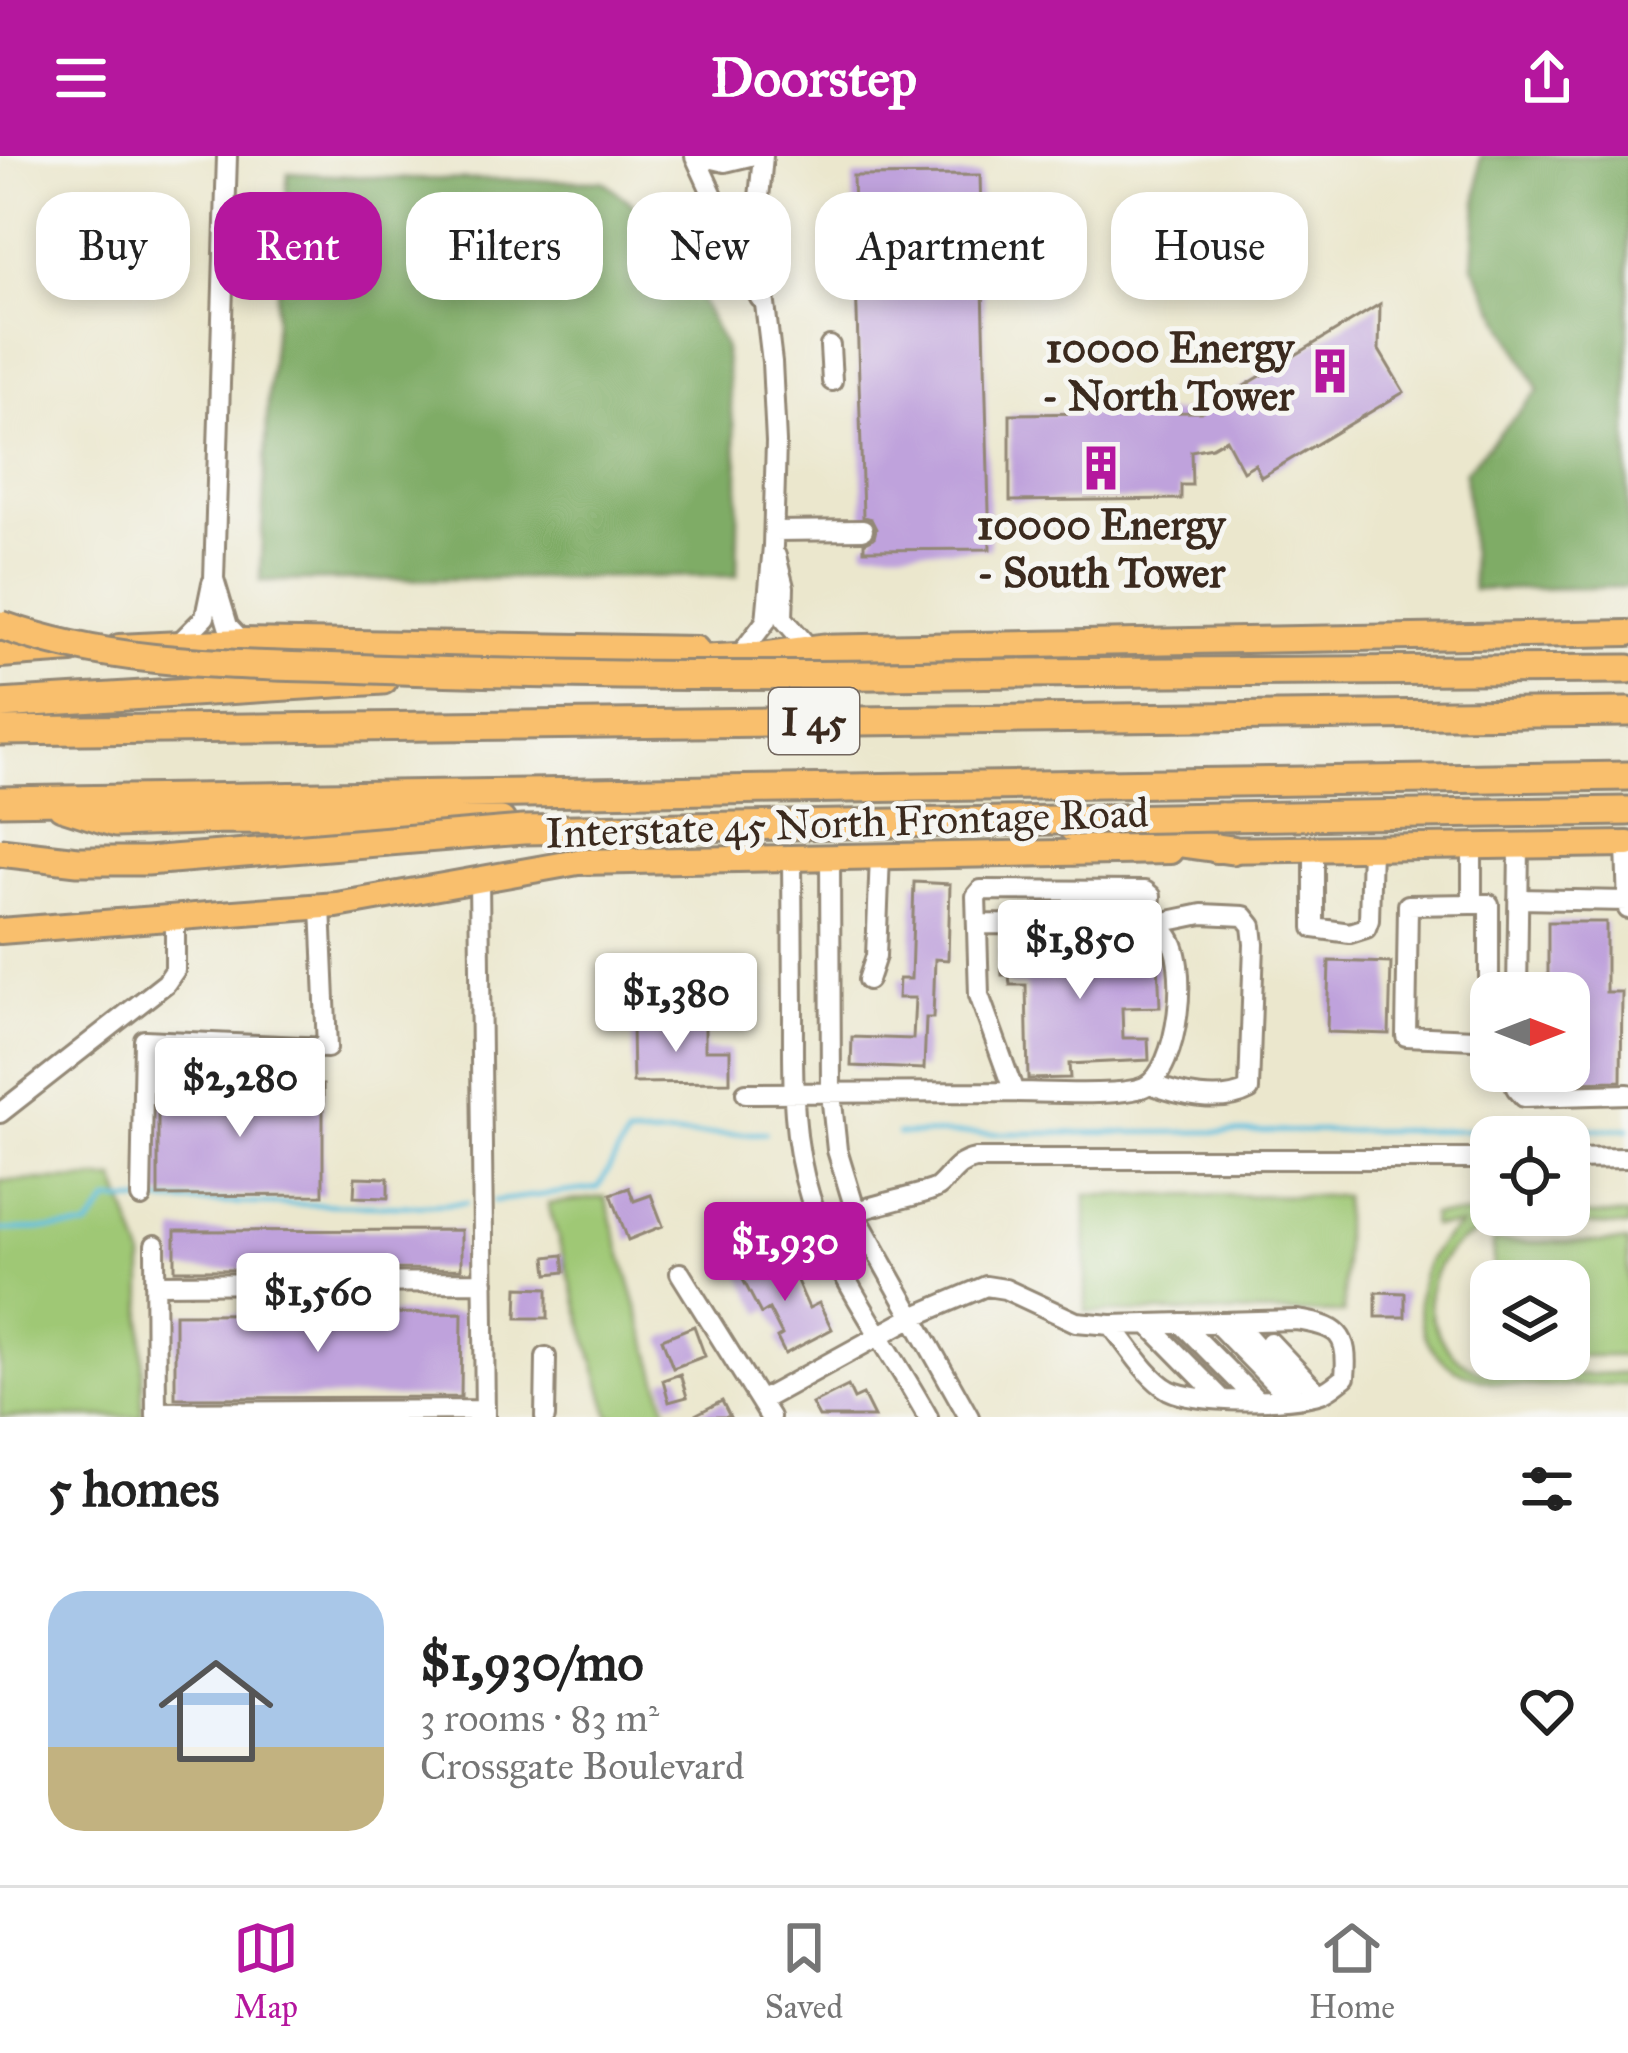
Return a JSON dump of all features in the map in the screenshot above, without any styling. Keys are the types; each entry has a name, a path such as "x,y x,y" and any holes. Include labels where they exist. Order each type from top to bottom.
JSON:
{"highway":[{"path":"0,625 108,654 221,665 775,678 1628,669"},
{"path":"0,704 765,656 816,648"},
{"name":"I 45","path":"0,731 1628,712"},
{"name":"I 45","path":"0,801 1628,776"},
{"path":"40,800 116,823 227,819 1064,826 1232,850"},
{"path":"0,852 78,861 147,861 523,830 1628,811"}],"main road":[{"path":"0,655 242,641 744,650 1628,633"},
{"name":"Interstate 45 North Frontage Road","path":"0,931 321,906 578,862 1627,844"}],"street":[{"path":"179,643 205,617 214,579 227,156"},
{"path":"697,156 725,162 750,156"},
{"path":"697,156 762,303"},
{"path":"744,650 766,622 773,538 772,362 755,230 763,156"},
{"path":"830,346 832,381"},
{"path":"773,538 863,530"},
{"path":"773,538 784,587 783,618 816,648"},
{"path":"214,579 228,626 242,641"},
{"path":"1518,899 1628,905 1627,844"},
{"path":"1472,846 1472,904"},
{"path":"1517,972 1519,846"},
{"path":"1314,848 1314,928 1350,933 1366,928 1369,920 1371,848"},
{"path":"1144,851 1145,891"},
{"path":"868,980 876,956 880,855"},
{"path":"792,856 792,1093 797,1150 832,1250 877,1337 928,1417"},
{"path":"830,856 831,1093 837,1150 856,1212 969,1417"},
{"path":"155,1245 156,1415 485,1413 478,878"},
{"path":"1014,1093 979,995 976,896 981,890 1145,891 1151,896 1149,925"},
{"path":"1472,904 1489,904 1485,1028 1474,1039 1406,1036 1408,905 1472,904"},
{"path":"141,1197 144,1040 327,1048 321,906"},
{"path":"978,924 1149,925 1175,917 1244,916 1252,926 1254,944 1250,1090 1229,1096 1185,1095 1150,1084"},
{"path":"0,1113 166,983 175,970 176,917"},
{"path":"746,1094 1014,1093 1138,1089 1150,1084 1170,1057 1178,1008 1175,951 1166,932 1149,925"},
{"path":"1520,1092 1524,1097 1628,1094"},
{"path":"1590,1159 1628,1158"},
{"path":"856,1212 881,1201 932,1191 952,1169 975,1159 1470,1159"},
{"path":"680,1273 765,1409 877,1337 986,1286 1005,1289 1076,1322 1296,1320 1327,1325 1341,1337 1347,1351 1345,1377 1270,1397 1182,1395 1164,1388 1111,1325"},
{"path":"155,1284 484,1282"},
{"path":"1226,1322 1270,1397"},
{"path":"1226,1322 1270,1397"},
{"path":"1165,1324 1270,1397"},
{"path":"1165,1324 1270,1397"},
{"path":"545,1417 546,1357"}],"green space":[{"path":"1480,156 1628,156 1628,587 1473,590 1465,471 1539,390 1473,266"},
{"path":"288,173 603,181 627,200 627,300 701,300 724,346 739,473 737,576 260,581 277,300 382,300 382,192 286,192"},
{"path":"115,1179 143,1257 142,1417 0,1417 0,1181"},
{"path":"1086,1195 1344,1196 1344,1313 1086,1312"},
{"path":"605,1197 669,1417 610,1417 548,1204"},
{"path":"1432,1215 1470,1215 1471,1236 1449,1252 1435,1273 1429,1301 1439,1335 1470,1366 1470,1375 1444,1361 1426,1338 1419,1305 1421,1281 1429,1260 1460,1226 1432,1226"},
{"path":"1590,1215 1628,1215 1628,1226 1590,1225"},
{"path":"1493,1242 1628,1242 1628,1356 1590,1356 1590,1260 1493,1260"},
{"path":"1628,1373 1628,1384 1488,1380 1590,1380 1590,1374"}],"building":[{"path":"980,175 980,192 853,192 853,176"},
{"path":"857,300 983,300 990,549 864,550 876,529 871,519 863,517"},
{"path":"1380,304 1379,350 1404,392 1261,477 1255,464 1243,471 1226,439 1191,451 1192,485 1181,485 1181,499 1010,501 1010,414 1201,412"},
{"path":"914,882 950,884 948,960 935,959 933,1018 926,1018 924,1069 851,1066 852,1037 913,1039 915,998 898,998 899,979 911,979"},
{"path":"1548,922 1606,922 1606,992 1622,992 1621,1081 1590,1082 1590,972 1548,972"},
{"path":"1121,938 1122,961 1158,960 1160,1007 1122,1008 1123,1038 1148,1038 1149,1060 1069,1064 1070,1078 1028,1079 1026,985 1010,985 1009,975 1002,975 1001,950 1027,949 1027,939"},
{"path":"1329,961 1391,963 1389,1034 1327,1032"},
{"path":"705,1022 705,1050 730,1050 730,1082 633,1083 632,1023"},
{"path":"158,1085 323,1085 323,1195 158,1196"},
{"path":"355,1177 388,1178 388,1198 354,1197"},
{"path":"629,1188 634,1201 651,1195 663,1226 628,1240 611,1194"},
{"path":"461,1230 461,1269 175,1270 175,1231"},
{"path":"563,1255 565,1272 548,1274 546,1257"},
{"path":"775,1256 780,1268 789,1263 809,1308 819,1303 832,1329 785,1354 769,1309 761,1314 740,1274"},
{"path":"518,1287 548,1288 548,1318 517,1318"},
{"path":"1376,1292 1405,1293 1405,1317 1376,1317"},
{"path":"462,1313 461,1397 175,1398 175,1314"},
{"path":"694,1326 705,1356 673,1368 662,1339"},
{"path":"680,1374 687,1397 669,1402 663,1380"},
{"path":"848,1386 854,1399 863,1395 874,1417 819,1417 812,1404"},
{"path":"722,1401 730,1417 691,1417"}],"waterway":[{"path":"898,1134 1628,1129"},
{"path":"494,1201 598,1188 627,1137 766,1133"},
{"path":"0,1230 87,1228 109,1201 466,1203"}],"place":[{"name":"10000 Energy - North Tower","path":"1330,371"},
{"name":"10000 Energy - South Tower","path":"1101,468"}]}
